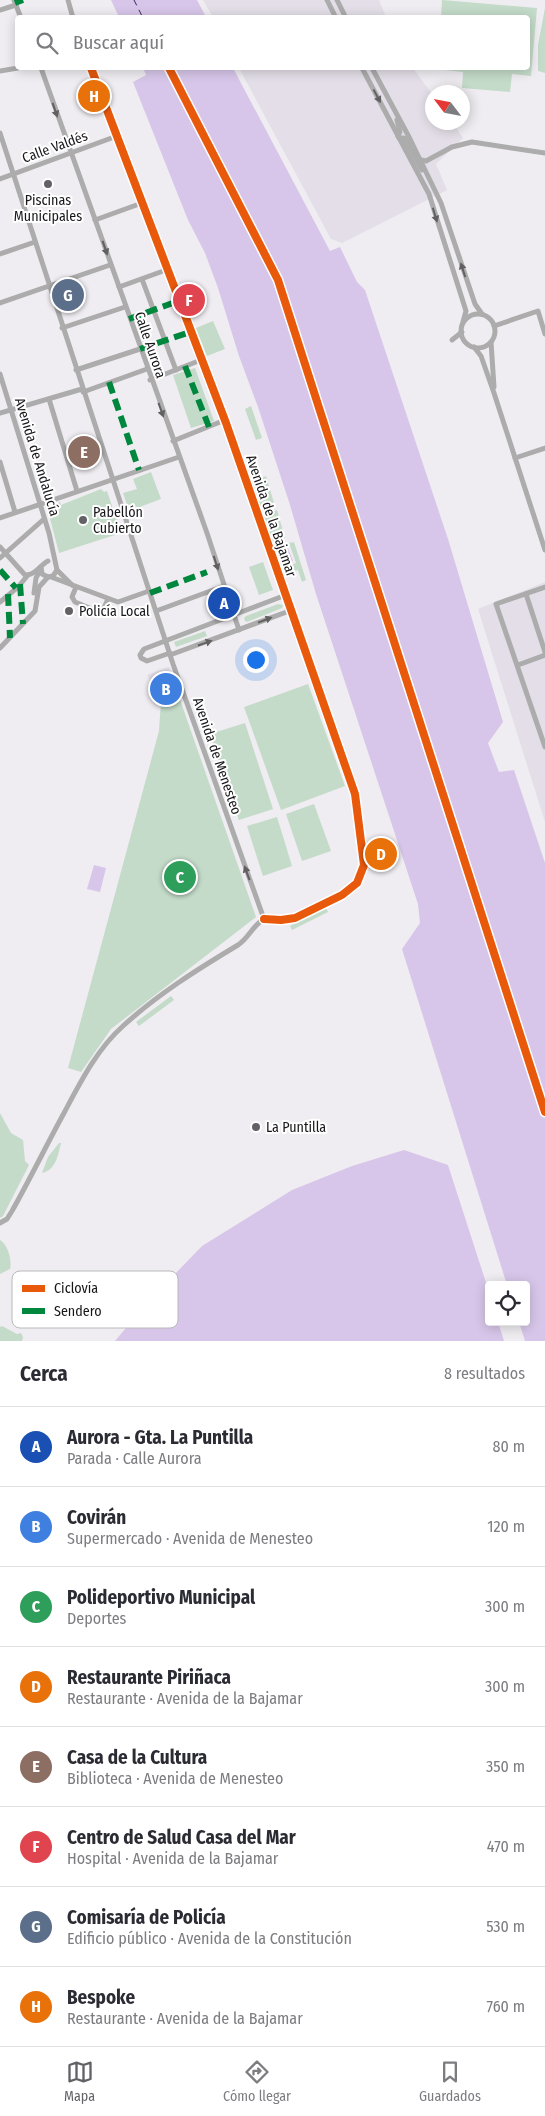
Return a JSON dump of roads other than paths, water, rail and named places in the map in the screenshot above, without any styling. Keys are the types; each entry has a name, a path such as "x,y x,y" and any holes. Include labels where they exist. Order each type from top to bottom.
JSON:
{"street":[{"path":"68,0 73,15"},
{"path":"327,0 334,15"},
{"path":"336,0 343,15"},
{"path":"0,10 15,2 20,15"},
{"path":"0,71 15,68"},
{"name":"Calle Aurora","path":"41,70 119,287 150,380 180,457 239,630"},
{"name":"Avenida de la Bajamar","path":"92,70 200,360 225,420 355,794 364,865 357,883 342,895 295,918 281,920 264,919"},
{"path":"363,70 429,194 466,311 462,332 464,340"},
{"path":"371,70 399,123 399,137"},
{"path":"371,70 421,160 441,203 474,304 482,314 488,317 494,326 494,336 491,342 485,346 474,347"},
{"name":"Avenida de Menesteo","path":"0,133 62,328 170,654 264,919"},
{"name":"Calle Valdés","path":"0,179 117,136"},
{"path":"399,137 404,138 406,141 441,203"},
{"path":"421,160 426,161 452,147 472,142 545,152"},
{"path":"95,220 142,203"},
{"path":"0,254 34,242"},
{"path":"0,303 110,265"},
{"path":"119,287 166,270"},
{"path":"142,279 176,370"},
{"path":"62,328 125,307"},
{"path":"494,326 545,309"},
{"path":"538,311 545,334"},
{"path":"464,322 468,317 482,314"},
{"path":"462,332 452,340 464,340 474,347 481,356 545,550"},
{"path":"491,342 494,393"},
{"path":"76,370 140,348"},
{"path":"150,380 200,360"},
{"path":"0,413 50,398 83,391 147,369"},
{"name":"Avenida de Andalucía","path":"0,374 44,519 55,563"},
{"path":"50,398 76,491"},
{"path":"173,440 225,420"},
{"path":"515,458 545,448"},
{"path":"0,518 180,457"},
{"path":"0,462 14,512"},
{"path":"0,558 44,519"},
{"path":"0,547 24,575 28,575"},
{"name":"Avenida de Andalucía","path":"48,561 51,547"},
{"path":"0,602 18,587 28,575 41,568 48,561 55,563 57,570 74,586"},
{"path":"41,568 44,575 118,602 149,591"},
{"path":"35,611 36,578 41,568"},
{"path":"0,648 35,611 37,592 41,584 55,574 57,570"},
{"path":"74,586 72,597 75,602 100,612 103,610 108,599"},
{"path":"156,611 224,586"},
{"path":"545,587 496,604 545,747"},
{"path":"518,665 545,654 526,594"},
{"path":"286,595 144,649 140,655 141,658 151,661 292,610"},
{"path":"538,726 545,724"},
{"path":"1,1222 7,1219 12,1211 83,1078 122,1026 204,964 240,943 249,935 258,922 264,919"}],"place":[{"name":"Bespoke","path":"94,96"},
{"name":"Piscinas Municipales","path":"48,184"},
{"name":"Comisaría de Policía","path":"68,295"},
{"name":"Centro de Salud Casa del Mar","path":"189,300"},
{"name":"Casa de la Cultura","path":"84,452"},
{"name":"Pabellón Cubierto","path":"83,520"},
{"name":"Aurora - Gta. La Puntilla","path":"224,603"},
{"name":"Policía Local","path":"69,611"},
{"name":"Covirán","path":"166,689"},
{"name":"Restaurante Piriñaca","path":"381,854"},
{"name":"Polideportivo Municipal","path":"180,877"},
{"name":"La Puntilla","path":"256,1127"}]}
